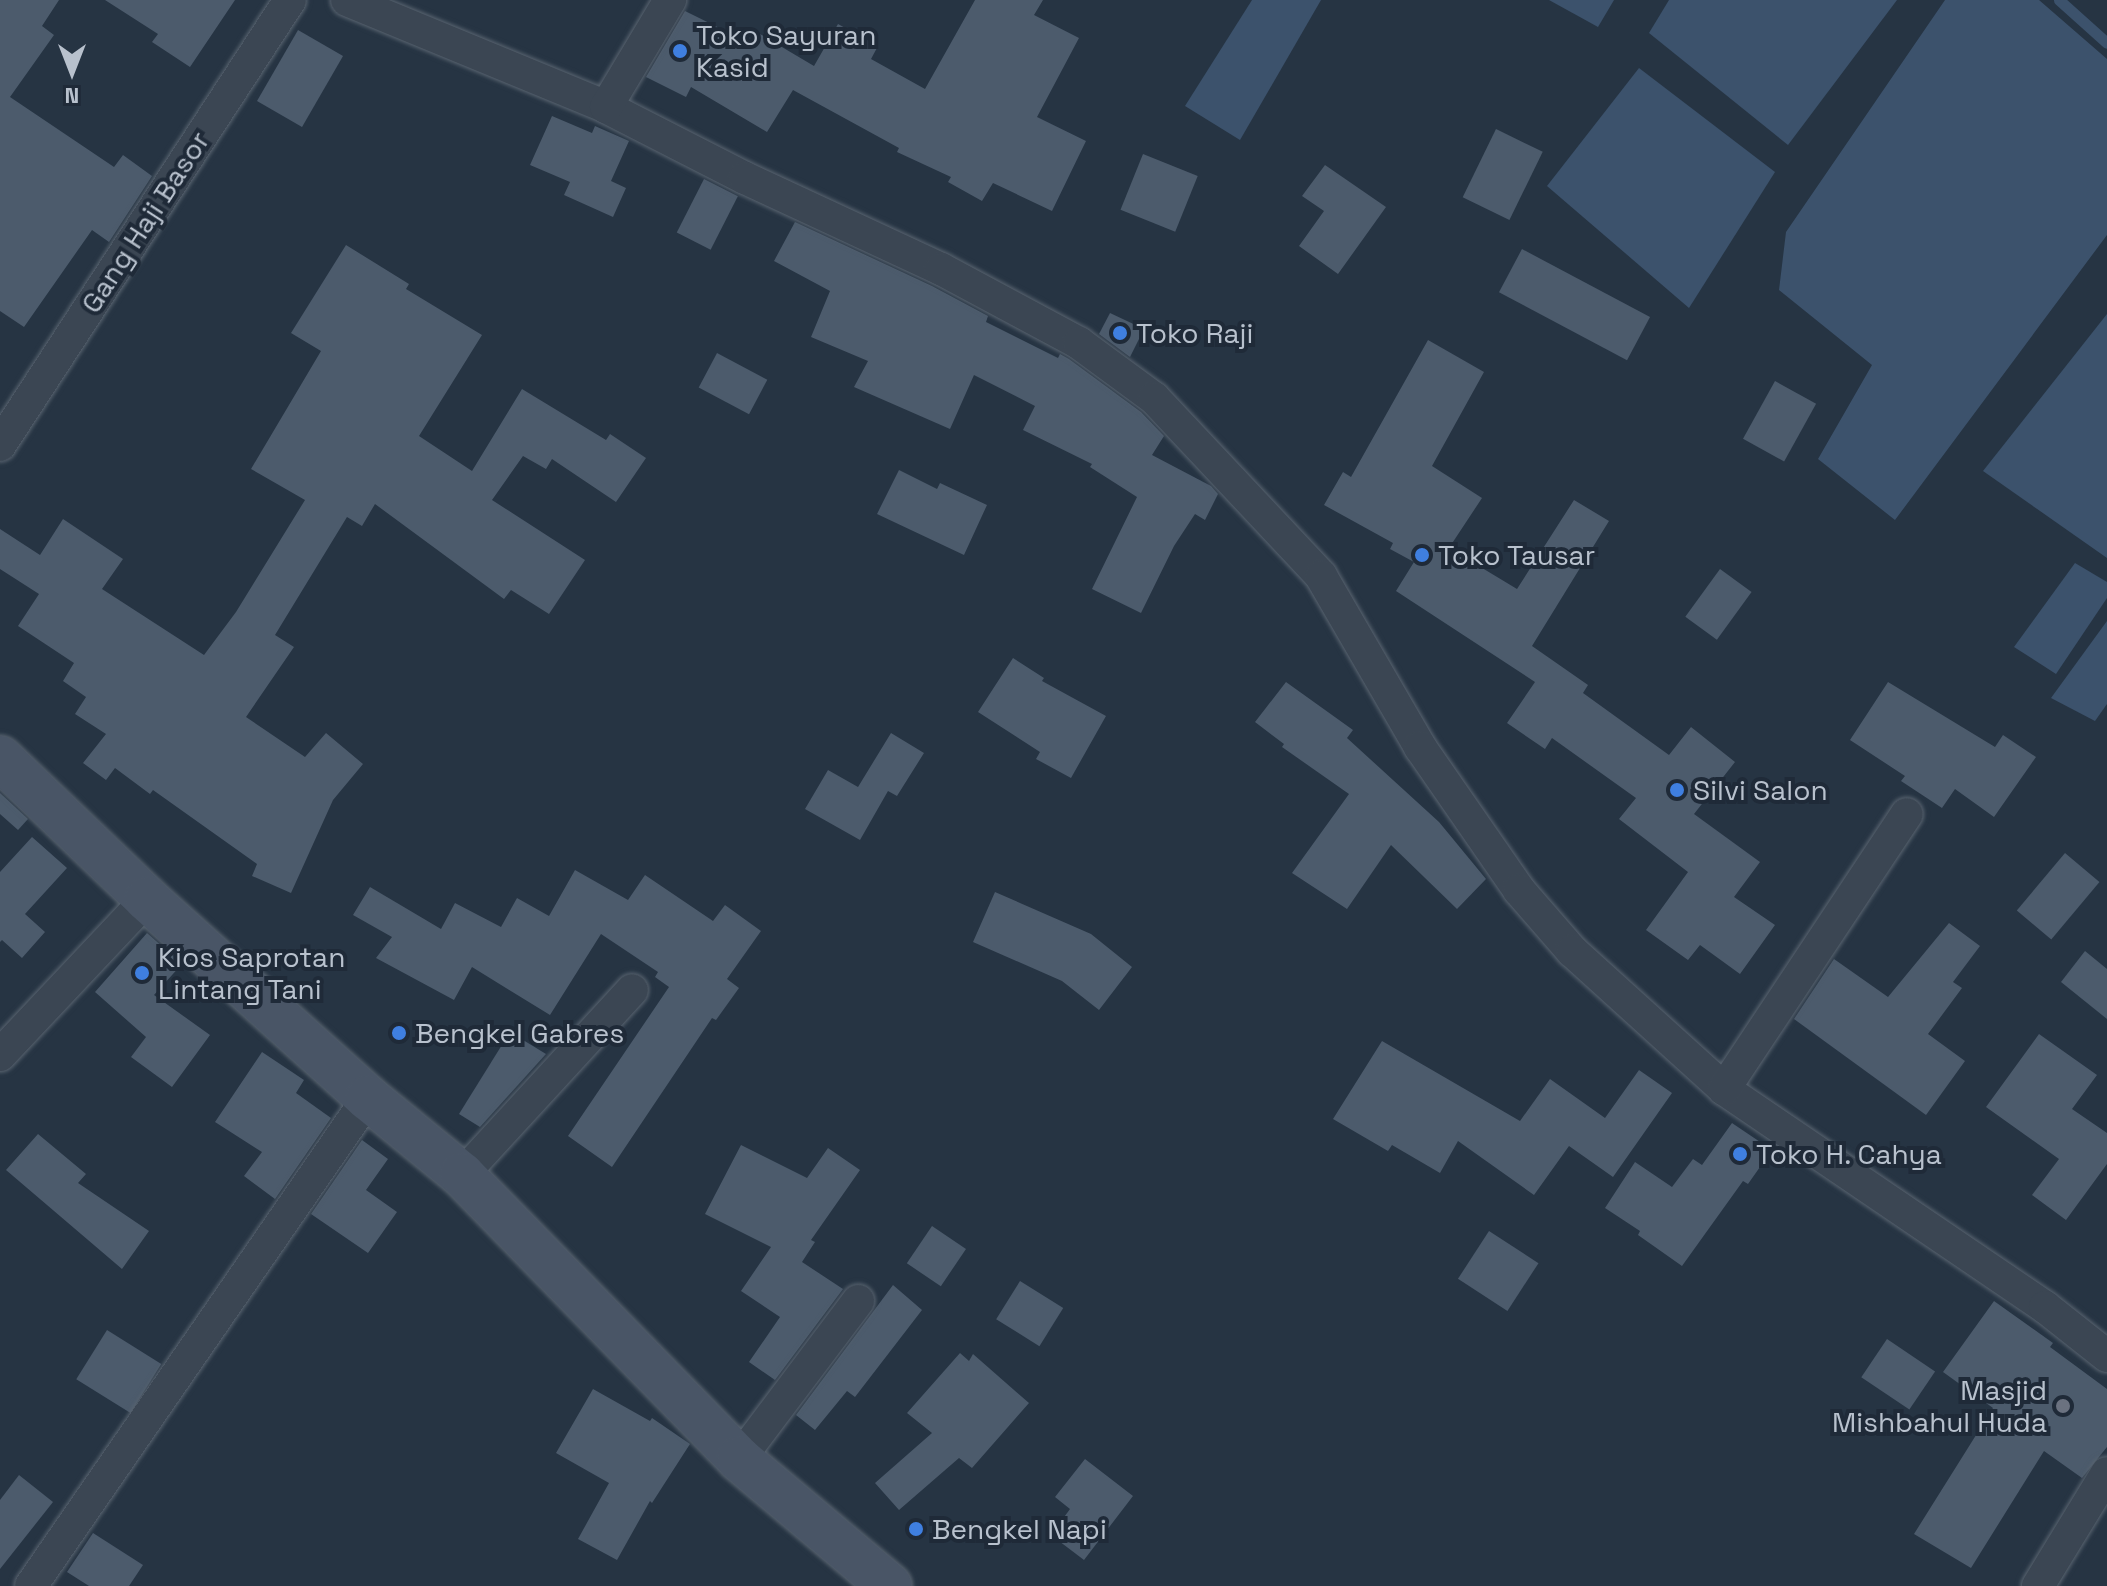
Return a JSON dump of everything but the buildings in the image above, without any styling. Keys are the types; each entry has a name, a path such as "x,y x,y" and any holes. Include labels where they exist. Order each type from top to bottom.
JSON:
{"street":[{"name":"Gang Haji Basor","path":"0,445 290,0"},
{"path":"347,0 606,107 745,178 941,269 1079,343 1154,398 1321,576 1420,747 1519,890 1603,981 1724,1089 2045,1307 2107,1356"},
{"path":"606,107 670,0"},
{"path":"0,758 147,899 368,1098 462,1175 739,1459 890,1586"},
{"path":"1724,1089 1907,814"},
{"path":"0,1055 147,899"},
{"path":"462,1175 632,990"},
{"path":"31,1586 368,1098"},
{"path":"739,1459 858,1301"},
{"path":"2038,1586 2107,1473"}],"water":[{"path":"1252,0 1321,0 1240,140 1185,106"},
{"path":"1549,0 1614,0 1598,27"},
{"path":"1669,0 1897,0 1788,145 1649,33"},
{"path":"1945,0 2039,0 2107,59 2107,235 1895,520 1818,459 1872,365 1779,290 1786,232"},
{"path":"1639,68 1775,172 1689,308 1547,186"},
{"path":"2107,314 2107,558 1983,471"},
{"path":"2075,563 2107,582 2107,598 2056,674 2014,647"},
{"path":"2107,621 2107,704 2095,721 2051,698"}],"waterway":[{"path":"2059,0 2107,43"}],"place":[{"name":"Toko Sayuran Kasid","path":"680,51"},
{"name":"Toko Raji","path":"1120,333"},
{"name":"Toko Tausar","path":"1422,555"},
{"name":"Silvi Salon","path":"1677,790"},
{"name":"Kios Saprotan Lintang Tani","path":"142,973"},
{"name":"Bengkel Gabres","path":"399,1033"},
{"name":"Toko H. Cahya","path":"1740,1154"},
{"name":"Masjid Mishbahul Huda","path":"2063,1406"},
{"name":"Bengkel Napi","path":"916,1529"}]}
